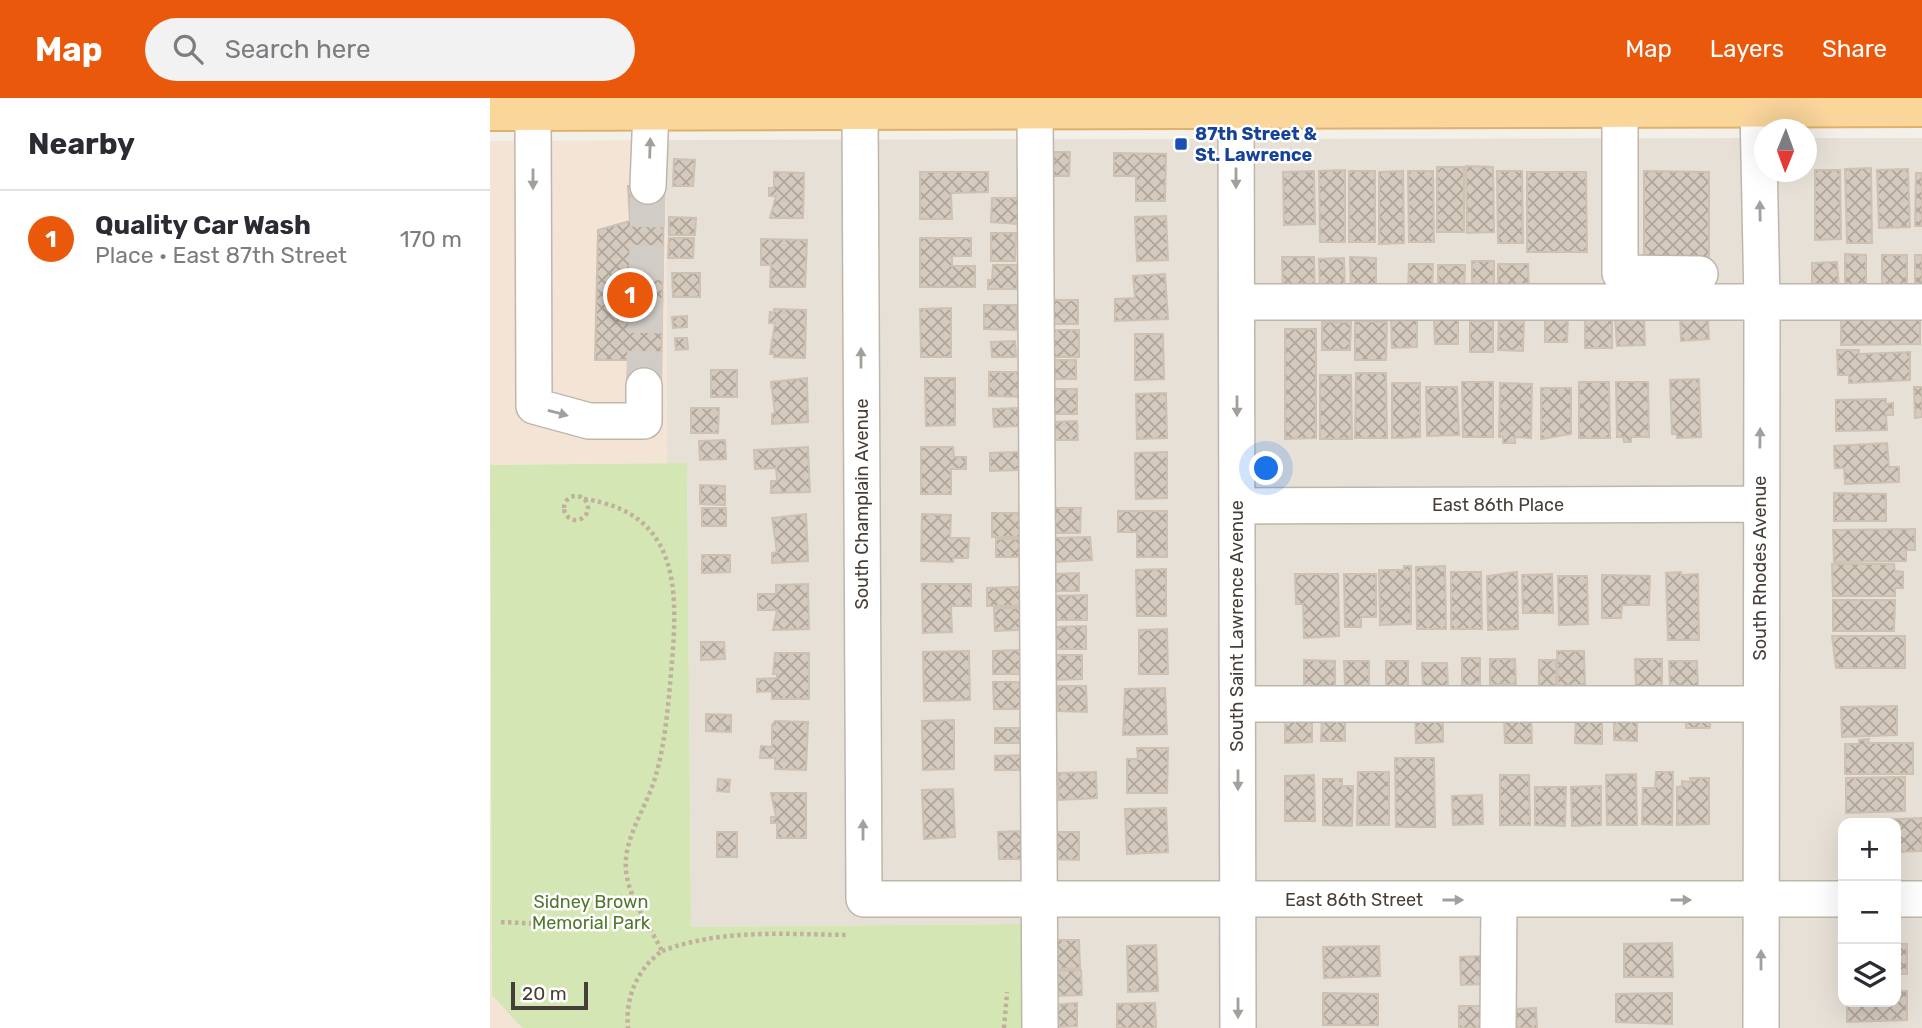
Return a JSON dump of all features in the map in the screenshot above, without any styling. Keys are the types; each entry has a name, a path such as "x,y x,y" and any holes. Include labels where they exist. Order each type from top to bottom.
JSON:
{"main road":[{"path":"490,111 533,111 603,104 651,110 809,104 860,110 1035,110 1236,104 1620,109 1922,107"}],"street":[{"name":"South Saint Lawrence Avenue","path":"1236,104 1238,1028"},
{"name":"South Rhodes Avenue","path":"1758,108 1762,302 1761,1028"},
{"path":"1620,109 1620,273 1700,274"},
{"path":"648,186 651,110"},
{"name":"South Champlain Avenue","path":"860,110 864,899"},
{"path":"1035,110 1040,1028"},
{"path":"533,111 534,406 589,421 644,421 644,386"},
{"path":"1237,302 1922,302"},
{"name":"East 86th Place","path":"1237,506 1760,504"},
{"path":"1238,704 1760,704"},
{"name":"East 86th Street","path":"864,899 1838,899"},
{"path":"1901,899 1922,899"},
{"path":"1498,1028 1499,900"}],"path":[{"path":"584,499 588,506 587,514 580,520 568,518 564,511 567,500 573,496 615,506 640,520 663,550 673,577 676,601 674,637 664,731 655,778 631,837 626,859 628,881 662,951"},
{"path":"501,922 582,925 646,922"},
{"path":"628,1028 626,1009 634,986 653,958 662,951 682,943 733,935 846,935"}],"shaded area":[{"path":"1754,138 1754,182 1817,182 1817,138 1922,138 1922,1028 1026,1028 1024,924 691,927 687,464 667,463 666,140"},
{"path":"666,140 667,463 490,465 490,141"},
{"path":"490,629 492,995 522,1028 490,1028"}],"green space":[{"name":"Sidney Brown Memorial Park","path":"687,463 691,927 1025,924 1026,1028 522,1028 492,995 490,465"}],"building":[{"path":"1047,152 1070,152 1069,176 1047,176"},
{"path":"1114,153 1166,154 1165,201 1136,201 1136,176 1114,176"},
{"path":"674,159 695,160 693,186 673,186"},
{"path":"1466,166 1493,167 1494,232 1467,233"},
{"path":"1437,167 1464,167 1464,232 1437,232"},
{"path":"1871,168 1872,243 1847,243 1845,169"},
{"path":"1908,169 1910,227 1879,228 1877,170"},
{"path":"1345,170 1345,242 1320,242 1319,171"},
{"path":"1817,170 1840,170 1841,239 1815,240"},
{"path":"1314,171 1315,224 1284,225 1283,172"},
{"path":"1349,171 1375,171 1375,242 1349,242"},
{"path":"1403,171 1404,243 1379,244 1379,172"},
{"path":"1408,171 1433,171 1434,242 1409,242"},
{"path":"1497,171 1522,171 1523,243 1498,243"},
{"path":"1644,171 1709,172 1709,258 1644,259"},
{"path":"774,172 804,173 803,218 770,218 776,196 769,196 769,188 774,188"},
{"path":"920,172 988,172 988,192 951,193 952,219 920,219"},
{"path":"1527,172 1586,172 1587,252 1527,252"},
{"path":"1916,173 1922,173 1922,226 1915,226"},
{"path":"628,186 664,186 661,387 627,386 628,360 595,360 598,230 630,221"},
{"path":"992,198 1019,198 1019,224 991,222"},
{"path":"1166,216 1168,260 1137,261 1135,217"},
{"path":"669,217 696,218 695,235 669,235"},
{"path":"991,233 1016,233 1015,261 991,261"},
{"path":"669,238 694,238 693,258 668,258"},
{"path":"920,238 971,238 971,256 952,256 952,266 975,266 975,287 920,287"},
{"path":"761,239 807,240 805,287 770,287 771,265 761,265"},
{"path":"1845,254 1866,255 1866,290 1845,289"},
{"path":"1882,255 1907,255 1907,290 1882,290"},
{"path":"1915,255 1922,255 1922,291 1915,291"},
{"path":"1282,257 1314,257 1315,294 1283,294"},
{"path":"1350,257 1376,258 1376,292 1351,292"},
{"path":"1344,258 1345,293 1320,294 1319,259"},
{"path":"1472,261 1494,261 1494,288 1472,288"},
{"path":"1837,262 1839,291 1812,291 1812,263"},
{"path":"1409,264 1433,264 1432,293 1408,292"},
{"path":"1498,264 1528,264 1529,291 1498,291"},
{"path":"993,265 1017,265 1017,289 988,289"},
{"path":"1438,265 1465,265 1464,294 1438,293"},
{"path":"672,273 700,273 700,297 673,297"},
{"path":"1165,274 1168,319 1115,321 1115,299 1135,298 1133,276"},
{"path":"1051,300 1078,300 1078,324 1051,324"},
{"path":"984,305 1017,305 1016,330 984,329"},
{"path":"951,308 951,357 921,357 920,309"},
{"path":"774,309 806,310 805,358 774,357 774,354 770,354 775,323 769,323 770,312 774,313"},
{"path":"687,316 687,327 673,328 672,317"},
{"path":"1841,316 1920,316 1920,344 1841,345"},
{"path":"1644,317 1645,345 1617,346 1615,318"},
{"path":"1708,317 1709,339 1681,341 1680,318"},
{"path":"1545,318 1568,318 1567,342 1545,342"},
{"path":"1612,319 1612,348 1585,348 1585,320"},
{"path":"1417,320 1417,347 1392,348 1391,321"},
{"path":"1434,320 1458,320 1458,344 1435,344"},
{"path":"1499,320 1524,320 1523,351 1498,350"},
{"path":"1355,321 1387,322 1386,360 1355,360"},
{"path":"1470,321 1493,321 1493,352 1470,352"},
{"path":"1322,322 1351,322 1350,350 1322,350"},
{"path":"1285,329 1316,329 1316,438 1285,439"},
{"path":"1053,330 1079,330 1079,357 1052,357"},
{"path":"1135,334 1163,334 1164,379 1135,380"},
{"path":"675,338 687,338 688,349 676,350"},
{"path":"1015,341 1016,357 992,357 991,342"},
{"path":"1837,350 1859,350 1859,354 1910,352 1910,380 1849,383 1849,375 1838,375"},
{"path":"1052,360 1076,360 1076,379 1052,379"},
{"path":"711,370 737,370 737,397 711,397"},
{"path":"989,372 1024,372 1024,397 989,396"},
{"path":"1356,373 1386,373 1387,438 1355,438"},
{"path":"1320,375 1351,375 1352,439 1320,439"},
{"path":"807,378 808,422 772,424 772,414 775,413 771,382"},
{"path":"925,378 955,378 955,425 926,426"},
{"path":"1699,379 1701,437 1677,438 1677,434 1672,434 1670,380"},
{"path":"1462,382 1493,382 1493,437 1463,437"},
{"path":"1579,382 1609,382 1610,438 1579,438"},
{"path":"1616,382 1648,382 1649,437 1631,437 1631,442 1624,442 1623,437 1617,437"},
{"path":"1392,383 1420,383 1420,437 1392,438"},
{"path":"1500,383 1532,384 1531,438 1515,437 1515,443 1503,443 1503,437 1499,437"},
{"path":"1426,387 1457,387 1459,435 1427,436"},
{"path":"1914,387 1922,387 1922,417 1915,418"},
{"path":"1541,388 1571,388 1571,434 1541,439"},
{"path":"1052,389 1077,389 1077,414 1051,414"},
{"path":"1166,393 1167,438 1137,439 1136,394"},
{"path":"1886,399 1886,404 1893,403 1893,415 1886,415 1887,430 1836,431 1836,400"},
{"path":"691,408 719,408 718,433 691,433"},
{"path":"1018,408 1019,426 994,427 993,409"},
{"path":"1077,421 1078,440 1053,440 1053,422"},
{"path":"725,440 726,459 700,460 699,441"},
{"path":"1887,443 1889,467 1899,467 1899,482 1845,484 1844,468 1835,468 1834,446"},
{"path":"808,447 810,492 771,493 771,481 777,481 776,468 755,469 754,450"},
{"path":"921,447 953,447 954,457 966,457 966,469 951,469 951,494 921,494"},
{"path":"1019,452 1019,470 990,471 990,453"},
{"path":"1167,452 1167,498 1136,499 1135,453"},
{"path":"700,485 725,486 725,505 700,504"},
{"path":"1834,493 1886,494 1886,521 1834,521"},
{"path":"702,508 726,508 726,526 702,526"},
{"path":"1054,508 1081,508 1080,533 1054,533"},
{"path":"1118,511 1167,511 1167,557 1137,557 1137,532 1118,532"},
{"path":"992,513 1021,513 1021,537 992,537"},
{"path":"806,514 808,561 772,563 772,553 777,552 772,518"},
{"path":"922,514 951,515 950,538 969,538 968,558 953,558 953,562 921,561"},
{"path":"1915,529 1915,550 1906,550 1906,561 1834,562 1833,530"},
{"path":"1090,537 1092,560 1055,562 1054,538"},
{"path":"996,539 1021,539 1020,557 996,557"},
{"path":"702,555 730,555 730,572 702,573"},
{"path":"1832,564 1894,564 1895,571 1903,572 1903,588 1895,588 1895,596 1833,596"},
{"path":"1404,566 1411,566 1411,624 1380,625 1379,570 1404,570"},
{"path":"1445,566 1446,629 1417,629 1416,567"},
{"path":"1166,569 1166,616 1137,616 1136,570"},
{"path":"1451,572 1481,572 1482,629 1451,629"},
{"path":"1517,572 1518,629 1488,630 1487,576"},
{"path":"1681,572 1681,575 1698,574 1699,640 1668,640 1666,573"},
{"path":"1079,573 1079,591 1052,591 1052,574"},
{"path":"1295,574 1338,574 1339,636 1304,638 1303,604 1296,604"},
{"path":"1344,574 1376,574 1376,617 1361,617 1361,627 1345,627"},
{"path":"1552,574 1553,613 1523,613 1522,575"},
{"path":"1602,575 1650,576 1649,605 1622,605 1621,618 1602,618"},
{"path":"1558,576 1587,576 1588,624 1559,625"},
{"path":"808,584 809,629 773,630 777,610 758,610 758,594 776,594 776,585"},
{"path":"922,584 971,584 971,606 951,606 952,632 923,633"},
{"path":"1020,587 1020,606 987,606 987,588"},
{"path":"1087,595 1087,620 1053,620 1052,596"},
{"path":"1833,600 1895,600 1894,631 1833,631"},
{"path":"994,608 1021,608 1021,630 995,631"},
{"path":"1086,626 1086,649 1054,649 1054,627"},
{"path":"1167,629 1168,674 1139,674 1139,630"},
{"path":"1832,636 1905,636 1905,668 1836,668"},
{"path":"701,642 724,642 725,659 701,660"},
{"path":"1021,650 1022,674 993,674 993,651"},
{"path":"969,651 970,700 924,701 923,652"},
{"path":"1557,651 1584,651 1585,685 1558,686"},
{"path":"775,653 809,653 809,699 772,699 772,691 757,692 757,679 777,678 777,674 773,674"},
{"path":"1053,655 1082,655 1082,679 1053,680"},
{"path":"1462,658 1480,658 1480,686 1462,685"},
{"path":"1490,659 1515,659 1516,684 1490,685"},
{"path":"1635,659 1662,659 1662,689 1636,689"},
{"path":"1304,660 1335,661 1335,686 1304,686"},
{"path":"1539,660 1556,660 1556,687 1539,687"},
{"path":"1344,661 1369,661 1369,686 1345,686"},
{"path":"1386,661 1408,661 1408,691 1386,691"},
{"path":"1669,661 1697,661 1698,687 1670,687"},
{"path":"1422,663 1447,663 1448,688 1423,688"},
{"path":"993,682 1022,682 1021,709 994,709"},
{"path":"1058,686 1086,686 1087,712 1058,711"},
{"path":"1165,688 1167,734 1123,735 1125,689"},
{"path":"1897,706 1897,735 1842,737 1841,707"},
{"path":"1686,710 1710,710 1710,728 1686,728"},
{"path":"1415,712 1443,712 1443,742 1416,743"},
{"path":"706,714 731,715 731,732 706,731"},
{"path":"1576,714 1602,714 1602,744 1575,743"},
{"path":"1614,714 1637,714 1637,741 1614,740"},
{"path":"1285,715 1312,715 1312,742 1285,743"},
{"path":"1322,716 1345,716 1345,741 1321,741"},
{"path":"1531,716 1532,743 1505,743 1504,717"},
{"path":"954,720 954,769 923,770 922,721"},
{"path":"775,721 808,722 806,770 775,769 775,758 760,758 761,746 772,747 772,725"},
{"path":"995,728 1022,728 1022,743 995,743"},
{"path":"1869,739 1868,743 1913,743 1913,774 1845,774 1845,744 1859,744 1859,740"},
{"path":"1137,748 1168,748 1167,793 1127,793 1127,759 1138,759"},
{"path":"1022,755 1023,770 995,770 995,756"},
{"path":"1395,758 1434,758 1435,827 1396,827"},
{"path":"1096,772 1097,798 1059,800 1058,773"},
{"path":"1358,772 1389,772 1389,825 1357,825"},
{"path":"1656,772 1673,772 1672,825 1642,824 1643,788 1655,788"},
{"path":"1636,774 1637,825 1607,825 1606,775"},
{"path":"1314,775 1315,821 1285,821 1285,776"},
{"path":"1500,775 1529,775 1530,825 1500,825"},
{"path":"1905,777 1905,811 1846,813 1846,778"},
{"path":"1690,778 1709,778 1709,824 1677,825 1677,787 1682,786 1682,781 1691,782"},
{"path":"718,779 730,780 729,792 717,791"},
{"path":"1323,779 1342,779 1342,786 1353,786 1352,826 1323,825"},
{"path":"1601,786 1601,825 1572,826 1571,787"},
{"path":"1535,787 1566,787 1565,826 1535,825"},
{"path":"953,789 955,837 924,839 922,790"},
{"path":"771,793 806,793 806,838 777,838 777,823 771,823 771,817 776,817"},
{"path":"1482,795 1483,824 1453,825 1452,796"},
{"path":"1166,808 1168,852 1127,854 1125,809"},
{"path":"1922,818 1922,851 1901,852 1901,819"},
{"path":"1025,831 1026,859 999,859 998,832"},
{"path":"717,832 737,832 737,857 717,857"},
{"path":"1052,832 1079,832 1079,860 1052,859"},
{"path":"1052,940 1079,940 1080,968 1053,969"},
{"path":"1672,943 1673,977 1624,977 1624,944"},
{"path":"1901,944 1907,944 1907,974 1901,974"},
{"path":"1156,945 1158,991 1128,992 1127,946"},
{"path":"1379,946 1380,976 1324,978 1323,947"},
{"path":"1486,956 1487,984 1461,985 1460,957"},
{"path":"1081,970 1082,995 1054,996 1052,971"},
{"path":"1901,991 1907,991 1907,1020 1847,1022 1847,1007 1901,1007"},
{"path":"1323,993 1378,994 1378,1025 1323,1025"},
{"path":"1672,993 1672,1024 1616,1022 1616,994"},
{"path":"1077,1003 1077,1026 1053,1027 1052,1005"},
{"path":"1155,1003 1156,1028 1117,1028 1117,1004"},
{"path":"1459,1006 1484,1006 1485,1028 1459,1028"},
{"path":"1536,1008 1537,1028 1510,1028 1511,1009"}],"tunnel":[{"path":"644,386 648,186"}],"place":[{"name":"87th Street & St. Lawrence","path":"1181,144"},
{"name":"Quality Car Wash","path":"630,295"}]}
